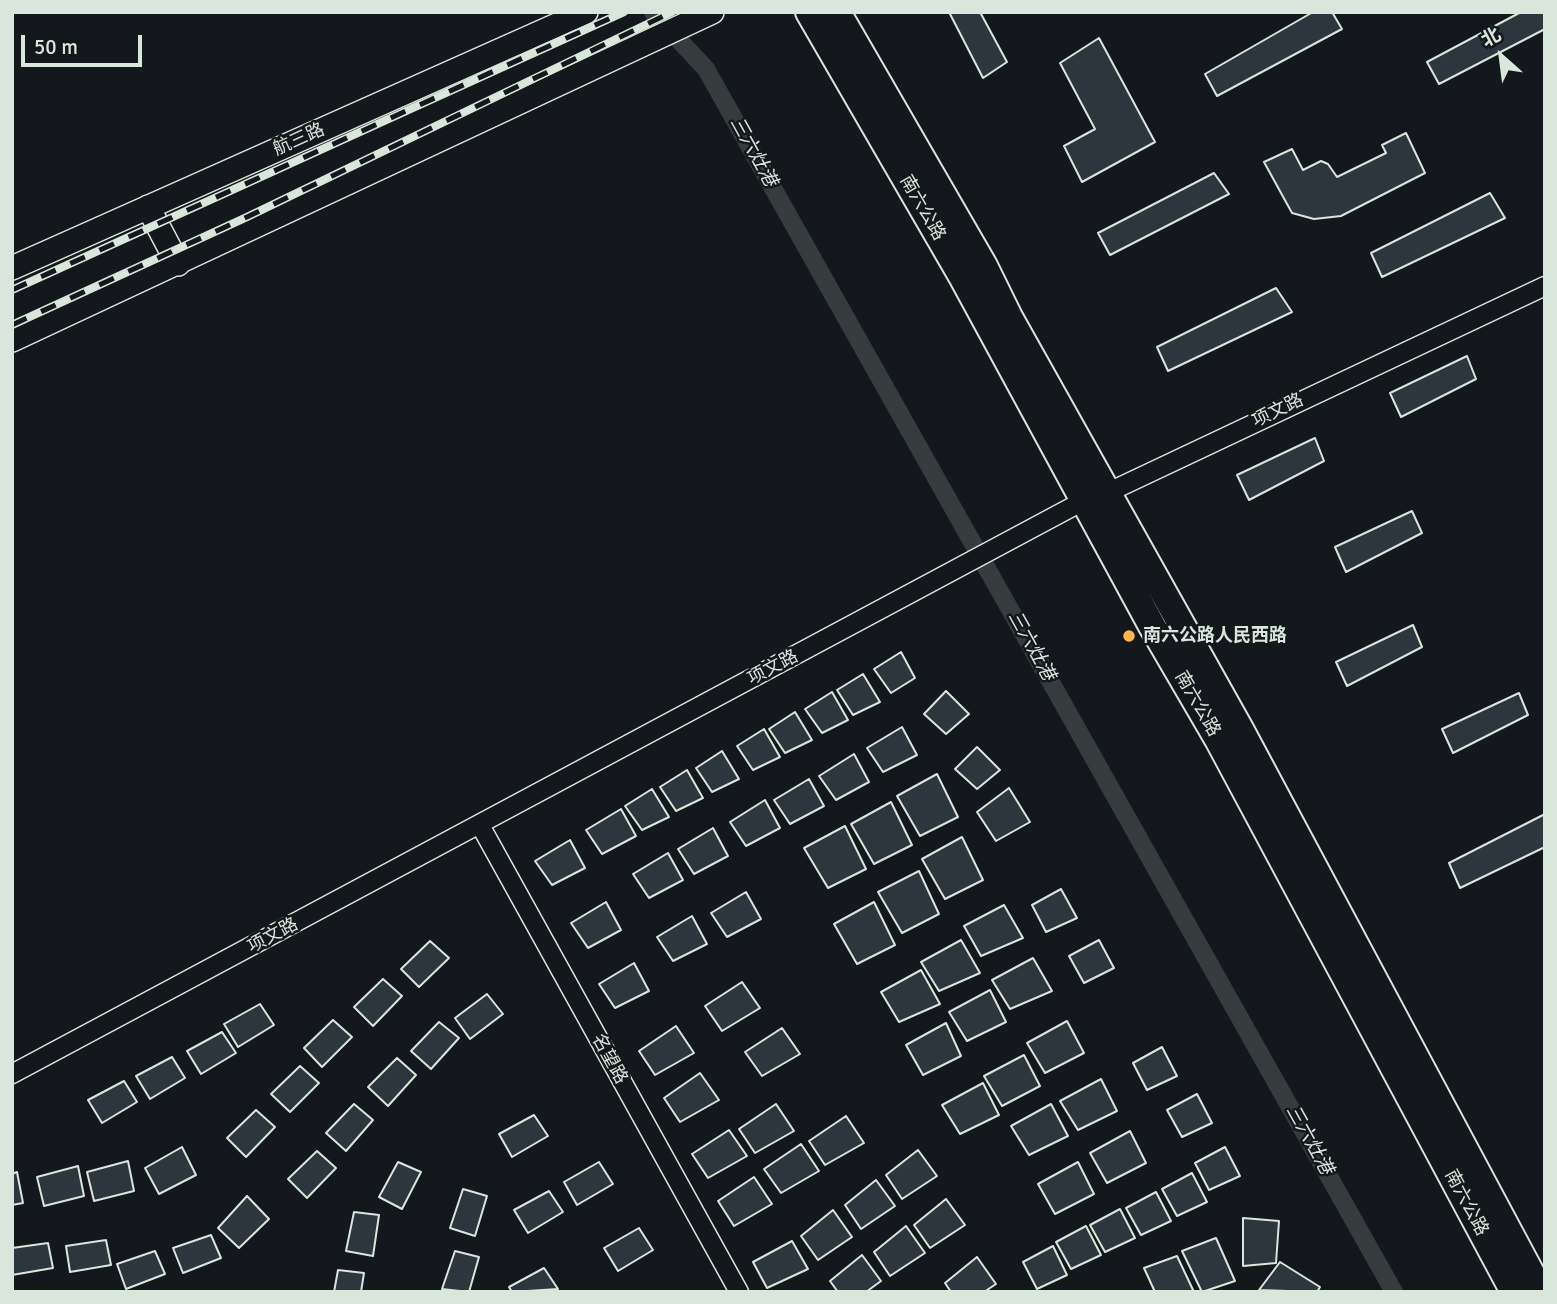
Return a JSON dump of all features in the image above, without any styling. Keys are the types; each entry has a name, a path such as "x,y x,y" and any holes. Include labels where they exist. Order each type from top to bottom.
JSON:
{"highway":[{"name":"南六公路","path":"809,12 963,278 1240,729 1541,1292"},
{"name":"南六公路","path":"837,12 984,266 1097,496 1152,626 1219,741 1514,1292"}],"main road":[{"name":"航三路","path":"12,268 586,12"},
{"path":"12,340 712,12"},
{"path":"148,207 178,264"}],"street":[{"name":"项文路","path":"12,1074 1097,496 1545,286"},
{"name":"名望路","path":"480,825 739,1292"}],"building":[{"path":"949,12 980,12 1007,62 983,78"},
{"path":"1313,12 1332,12 1342,29 1217,96 1205,74"},
{"path":"1521,12 1545,12 1545,29 1439,84 1427,62"},
{"path":"1099,38 1155,142 1082,182 1064,146 1095,129 1060,63"},
{"path":"1406,133 1425,173 1341,216 1314,219 1292,213 1264,162 1292,149 1303,170 1321,161 1328,164 1337,177 1386,153 1382,145"},
{"path":"1214,173 1229,194 1110,255 1098,233"},
{"path":"1490,193 1505,218 1382,277 1371,253"},
{"path":"1276,288 1292,312 1168,371 1157,347"},
{"path":"1467,356 1476,379 1401,417 1390,393"},
{"path":"1315,438 1324,461 1249,500 1237,475"},
{"path":"1412,511 1422,533 1346,572 1335,547"},
{"path":"1413,625 1422,647 1347,686 1336,662"},
{"path":"901,652 915,678 891,693 874,669"},
{"path":"863,674 880,702 853,715 837,690"},
{"path":"946,691 969,714 946,734 924,714"},
{"path":"832,692 848,720 822,733 805,709"},
{"path":"1519,693 1528,715 1453,753 1442,729"},
{"path":"795,712 812,740 785,753 769,729"},
{"path":"902,727 917,755 883,772 867,748"},
{"path":"764,729 780,757 753,770 737,746"},
{"path":"977,747 1000,770 977,789 955,769"},
{"path":"722,751 739,779 712,792 696,768"},
{"path":"854,754 869,782 836,800 819,776"},
{"path":"687,770 703,798 676,811 660,787"},
{"path":"937,774 958,817 920,836 897,796"},
{"path":"809,779 824,806 790,824 774,800"},
{"path":"1009,788 1030,822 996,841 977,812"},
{"path":"652,789 669,817 642,830 625,806"},
{"path":"765,800 780,828 746,846 730,822"},
{"path":"891,802 912,845 874,864 851,824"},
{"path":"621,809 636,836 602,854 586,830"},
{"path":"1545,814 1545,847 1460,888 1449,863"},
{"path":"845,826 866,869 828,888 804,848"},
{"path":"713,828 728,856 694,874 678,849"},
{"path":"962,837 983,880 945,899 922,859"},
{"path":"570,840 585,868 552,885 535,861"},
{"path":"668,853 683,880 649,898 633,874"},
{"path":"919,871 939,914 902,933 878,892"},
{"path":"1061,889 1077,918 1046,932 1032,905"},
{"path":"746,892 761,919 727,937 711,913"},
{"path":"606,902 621,930 588,948 571,923"},
{"path":"874,902 895,945 857,964 834,924"},
{"path":"1004,905 1023,938 981,956 964,926"},
{"path":"692,916 707,944 673,961 657,937"},
{"path":"961,940 980,973 939,991 921,962"},
{"path":"1099,940 1114,968 1084,983 1069,956"},
{"path":"430,941 449,958 419,987 401,969"},
{"path":"1033,958 1052,991 1010,1009 992,980"},
{"path":"634,963 649,991 615,1008 599,984"},
{"path":"921,970 940,1004 899,1022 881,992"},
{"path":"383,979 402,996 373,1026 354,1007"},
{"path":"742,982 760,1008 722,1031 705,1006"},
{"path":"990,990 1006,1022 967,1041 949,1012"},
{"path":"487,994 503,1014 470,1039 455,1018"},
{"path":"260,1004 274,1025 238,1047 224,1024"},
{"path":"333,1020 352,1037 322,1067 304,1048"},
{"path":"1067,1021 1084,1053 1045,1073 1027,1043"},
{"path":"439,1022 459,1038 431,1069 411,1051"},
{"path":"946,1023 961,1056 923,1075 906,1045"},
{"path":"676,1026 694,1053 655,1075 639,1051"},
{"path":"782,1028 800,1054 762,1076 745,1052"},
{"path":"222,1032 236,1053 201,1074 187,1051"},
{"path":"1162,1047 1177,1076 1147,1090 1133,1063"},
{"path":"1024,1055 1040,1086 1002,1106 984,1076"},
{"path":"172,1057 185,1078 150,1099 136,1076"},
{"path":"397,1058 416,1075 388,1106 368,1087"},
{"path":"300,1066 319,1083 290,1112 271,1094"},
{"path":"700,1073 719,1100 680,1122 664,1098"},
{"path":"1101,1079 1117,1111 1078,1130 1060,1101"},
{"path":"124,1081 137,1102 102,1123 88,1100"},
{"path":"983,1083 999,1115 960,1134 942,1105"},
{"path":"1197,1094 1212,1123 1182,1137 1167,1110"},
{"path":"354,1104 373,1120 346,1151 326,1133"},
{"path":"776,1104 794,1131 755,1153 739,1129"},
{"path":"1051,1104 1068,1136 1029,1155 1011,1126"},
{"path":"256,1110 275,1127 246,1157 227,1138"},
{"path":"534,1115 548,1136 512,1157 499,1134"},
{"path":"846,1116 864,1143 825,1165 809,1141"},
{"path":"729,1130 747,1156 708,1178 692,1154"},
{"path":"1130,1131 1146,1163 1107,1183 1090,1153"},
{"path":"801,1144 819,1171 781,1193 764,1169"},
{"path":"182,1147 196,1175 159,1194 145,1168"},
{"path":"1225,1147 1240,1176 1209,1190 1195,1163"},
{"path":"918,1150 937,1176 902,1199 886,1175"},
{"path":"317,1151 336,1168 307,1198 288,1179"},
{"path":"128,1161 134,1191 94,1201 87,1172"},
{"path":"398,1162 421,1172 402,1209 379,1197"},
{"path":"599,1162 613,1184 577,1205 564,1182"},
{"path":"1078,1162 1094,1194 1055,1214 1038,1184"},
{"path":"78,1166 84,1196 44,1206 37,1177"},
{"path":"17,1172 23,1203 12,1205 12,1174"},
{"path":"1192,1173 1207,1202 1177,1216 1162,1189"},
{"path":"754,1177 772,1204 734,1226 718,1201"},
{"path":"876,1180 895,1206 861,1229 845,1205"},
{"path":"463,1189 487,1196 475,1236 450,1228"},
{"path":"549,1191 563,1212 528,1233 514,1210"},
{"path":"1156,1192 1171,1221 1141,1235 1126,1208"},
{"path":"247,1196 269,1219 239,1248 218,1228"},
{"path":"946,1199 965,1225 930,1248 914,1225"},
{"path":"1120,1209 1135,1238 1105,1252 1090,1225"},
{"path":"833,1210 852,1237 818,1260 801,1236"},
{"path":"354,1212 379,1215 373,1256 346,1251"},
{"path":"1243,1218 1279,1221 1276,1263 1243,1266"},
{"path":"906,1226 925,1253 890,1276 874,1252"},
{"path":"1086,1226 1101,1255 1071,1269 1056,1242"},
{"path":"639,1228 653,1250 618,1271 604,1248"},
{"path":"211,1235 221,1258 183,1273 173,1248"},
{"path":"1216,1238 1235,1281 1202,1292 1182,1251"},
{"path":"106,1240 111,1265 70,1272 66,1246"},
{"path":"792,1241 808,1269 767,1288 753,1262"},
{"path":"48,1243 53,1268 12,1275 12,1248"},
{"path":"1053,1246 1067,1275 1037,1289 1023,1262"},
{"path":"155,1251 165,1274 126,1289 117,1264"},
{"path":"455,1251 479,1257 469,1292 442,1289"},
{"path":"862,1255 881,1281 866,1292 838,1292 830,1281"},
{"path":"1177,1256 1194,1292 1155,1292 1144,1268"},
{"path":"977,1257 996,1284 984,1292 951,1292 945,1283"},
{"path":"1280,1262 1320,1287 1317,1292 1259,1290"},
{"path":"544,1268 558,1289 512,1292 509,1287"},
{"path":"338,1270 364,1273 361,1292 334,1292"}],"waterway":[{"name":"三六灶港","path":"653,12 706,69 1394,1292"}],"railway":[{"path":"12,290 624,12"},
{"path":"12,325 247,217 672,12"}],"place":[{"name":"南六公路人民西路","path":"1129,636"}]}
